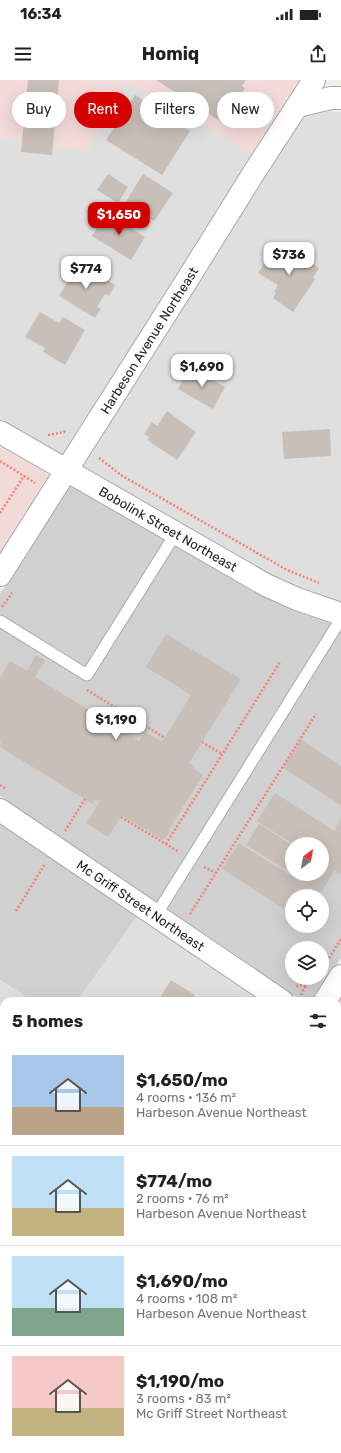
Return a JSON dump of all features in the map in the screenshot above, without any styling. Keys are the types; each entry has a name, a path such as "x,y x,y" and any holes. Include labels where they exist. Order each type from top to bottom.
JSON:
{"street":[{"name":"Harbeson Avenue Northeast","path":"0,575 314,80"},
{"path":"297,106 331,98 341,98"},
{"name":"Bobolink Street Northeast","path":"0,432 266,585 297,599 341,614"},
{"name":"Mc Griff Street Northeast","path":"0,810 276,997"},
{"path":"326,997 333,970"}],"lane":[{"path":"0,621 87,675 176,533"},
{"path":"156,915 341,619"}],"path":[{"path":"47,435 64,432 68,425"},
{"path":"0,461 24,476"},
{"path":"166,844 280,662"},
{"path":"84,689 164,738"},
{"path":"190,915 316,714"},
{"path":"202,742 223,754"},
{"path":"120,817 190,860 216,873"},
{"path":"333,970 341,939"}],"shaded area":[{"path":"0,80 302,80 291,96 286,97 286,104 274,123 274,92 217,92 217,128 271,128 254,155 207,128 209,128 209,92 144,92 125,81 119,92 74,92 74,128 99,128 87,151 0,137"},
{"path":"125,81 144,92 140,92 140,128 207,128 254,155 64,456 0,419 0,137 87,151 99,128 132,128 132,92 119,92"},
{"path":"322,111 341,112 341,602 302,589 271,575 82,465 302,115"},
{"path":"0,445 52,475 0,557"},
{"path":"69,485 260,594 293,609 341,627 341,958 329,976 329,941 285,941 285,985 323,985 316,997 296,997 0,796 0,594"},
{"path":"0,823 137,916 80,997 27,997 0,980"},
{"path":"137,916 256,997 80,997"},
{"path":"0,980 27,997 0,997"}],"building":[{"path":"28,80 59,80 58,92 27,92"},
{"path":"156,80 246,80 242,86 245,88 243,92 217,92 217,119 209,114 209,92 175,92"},
{"path":"135,95 140,98 140,128 185,128 190,131 162,175 106,140 114,128 132,128 132,100"},
{"path":"23,128 55,128 52,155 21,152"},
{"path":"108,174 128,187 118,203 97,190"},
{"path":"143,174 173,193 154,221 125,203"},
{"path":"107,213 145,237 131,260 92,236"},
{"path":"278,242 319,268 313,278 315,279 293,312 273,298 276,293 274,292 278,285 258,273"},
{"path":"79,263 115,285 109,296 105,294 97,307 101,309 95,318 59,296"},
{"path":"40,312 59,323 63,317 85,330 65,365 43,352 45,348 25,337"},
{"path":"190,368 225,387 213,409 178,389"},
{"path":"167,411 196,432 177,460 147,440 149,437 144,434 152,422 157,426"},
{"path":"330,429 331,456 284,459 282,432"},
{"path":"166,634 241,679 189,763 203,775 168,831 170,831 165,839 164,838 163,840 122,815 108,837 86,823 100,801 96,799 93,804 0,747 0,678 10,661 27,671 36,655 45,661 35,677 139,741 145,732 162,742 191,695 146,667"},
{"path":"301,740 341,766 341,805 283,768"},
{"path":"275,793 334,831 341,820 341,874 335,870 329,880 329,837 285,837 285,839 257,821"},
{"path":"259,824 285,841 285,869 246,845"},
{"path":"239,843 285,872 285,881 328,881 323,889 285,889 285,910 222,869"},
{"path":"171,980 195,995 194,997 160,997"}]}
